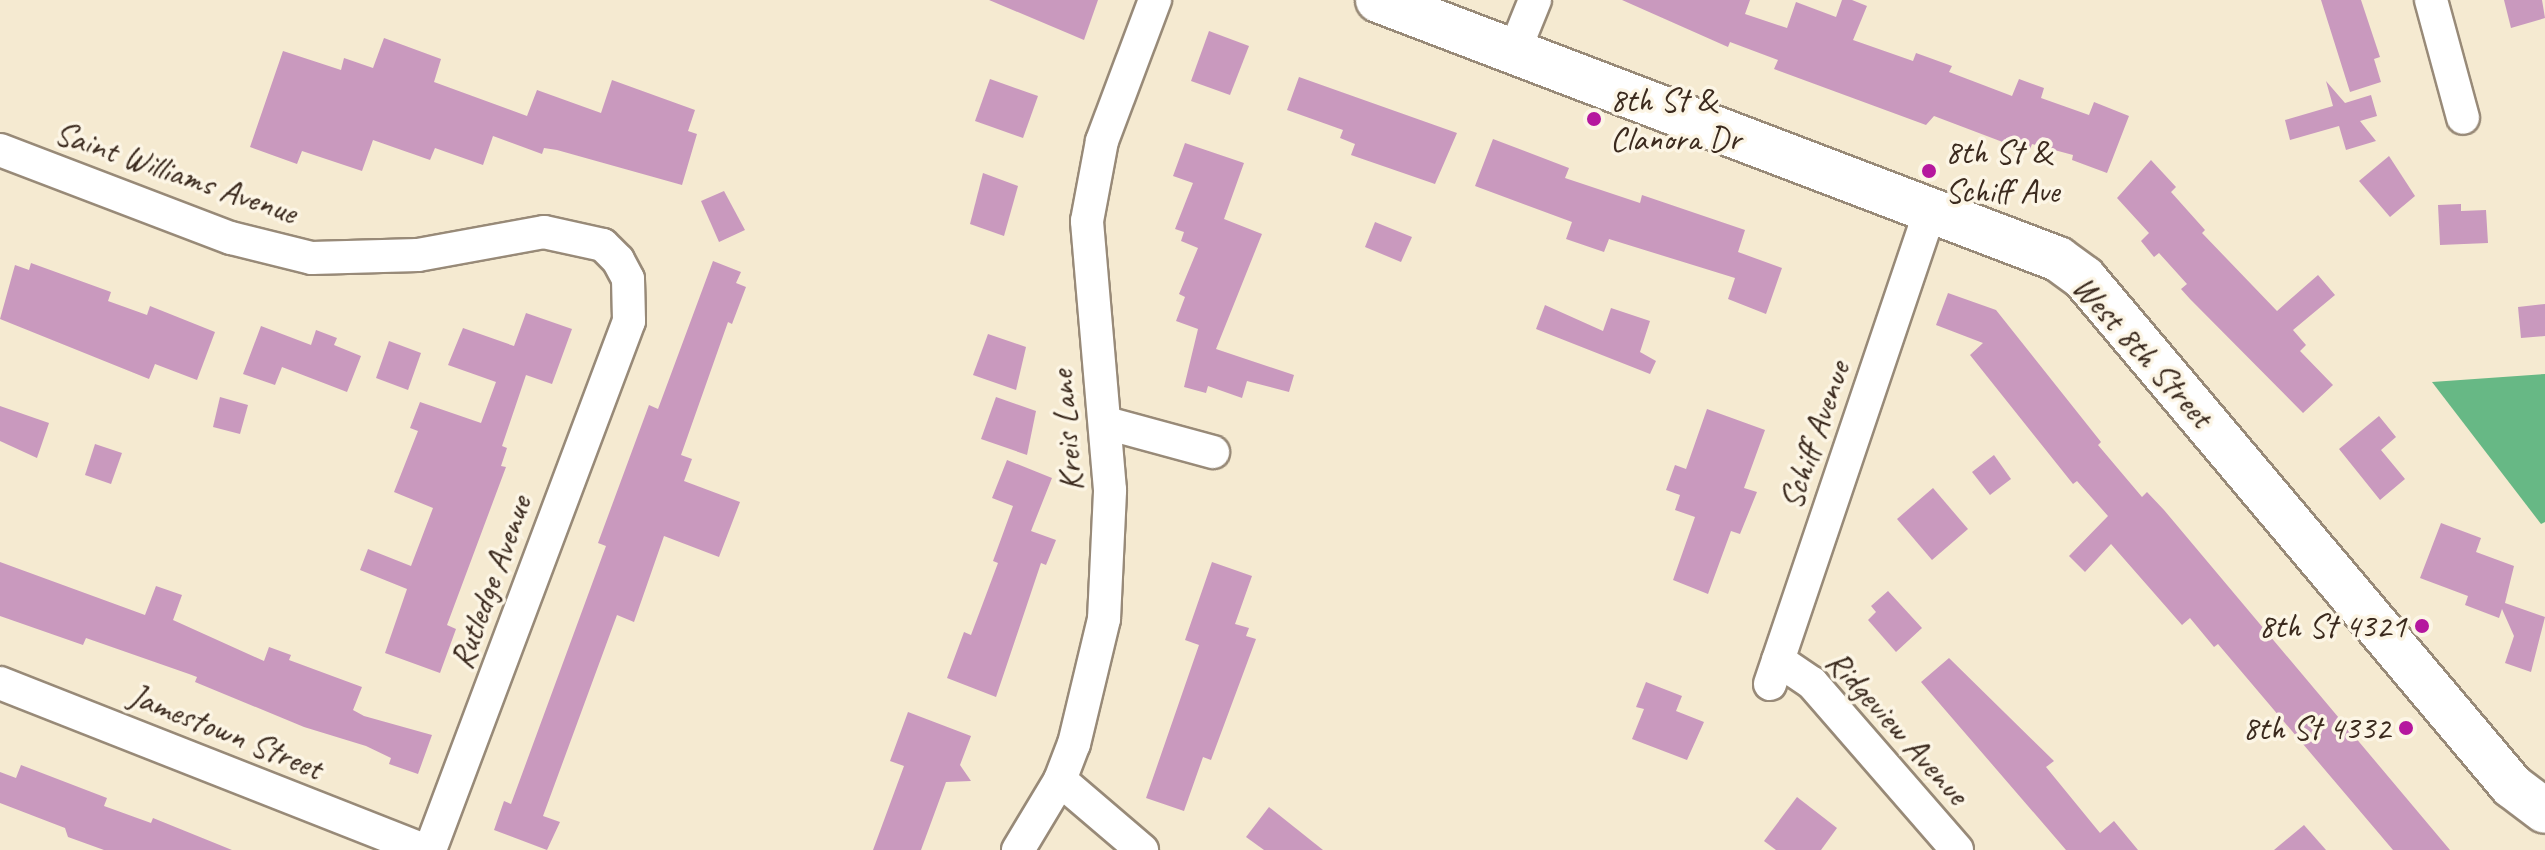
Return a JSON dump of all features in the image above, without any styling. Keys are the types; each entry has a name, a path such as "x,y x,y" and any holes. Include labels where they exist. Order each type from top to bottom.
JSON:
{"street":[{"name":"Kreis Lane","path":"1018,850 1060,780 1092,682 1104,619 1110,555 1106,423 1088,274 1087,221 1102,141 1155,0"},
{"name":"West 8th Street","path":"1378,0 2058,259 2084,278 2512,786 2545,811"},
{"path":"1514,52 1535,0"},
{"path":"2431,0 2463,118"},
{"name":"Saint Williams Avenue","path":"0,150 231,238 312,258 418,255 507,235 544,232 580,237 603,245 628,279 631,300 620,340"},
{"name":"Schiff Avenue","path":"1774,672 1930,211"},
{"name":"Rutledge Avenue","path":"428,850 620,340"},
{"path":"1106,423 1213,452"},
{"name":"Ridgeview Avenue","path":"1774,672 1812,683 1957,850"},
{"name":"Jamestown Street","path":"0,683 428,850"},
{"path":"1060,780 1142,850"}],"green space":[{"path":"2545,374 2545,522 2541,524 2432,382"}],"building":[{"path":"989,0 1098,0 1084,40"},
{"path":"1622,0 1750,0 1745,14 1787,28 1796,2 1836,17 1842,0 1852,0 1867,6 1853,40 1913,61 1916,53 1952,66 1949,72 2012,96 2019,79 2044,88 2041,98 2089,115 2094,102 2129,116 2107,173 2072,160 2073,155 2032,144 2029,152 1934,116 1926,125 1774,69 1778,60 1730,42 1728,47"},
{"path":"2321,0 2361,0 2380,57 2374,59 2381,82 2350,92"},
{"path":"2504,0 2542,0 2545,18 2511,28"},
{"path":"1209,31 1249,46 1230,95 1191,81"},
{"path":"384,38 441,59 434,82 527,116 537,90 601,113 612,80 695,110 688,131 697,134 682,185 557,150 544,148 542,154 493,136 483,165 435,148 430,160 373,140 362,171 302,151 297,164 250,147 283,51 341,70 344,58 373,68"},
{"path":"1299,77 1457,133 1435,184 1351,155 1355,144 1340,138 1343,130 1287,110"},
{"path":"990,79 1038,96 1023,138 975,121"},
{"path":"2326,81 2345,103 2371,95 2377,116 2360,121 2376,141 2346,150 2339,126 2290,140 2285,120 2333,106"},
{"path":"1493,139 1569,168 1565,178 1640,203 1642,195 1745,230 1738,252 1782,268 1766,314 1728,299 1735,278 1609,239 1604,252 1566,239 1572,222 1475,186"},
{"path":"1185,143 1244,163 1224,219 1262,234 1216,349 1294,375 1289,392 1247,381 1242,398 1208,386 1206,393 1184,387 1198,329 1176,321 1185,297 1179,294 1198,248 1181,241 1184,232 1175,229 1193,183 1173,176"},
{"path":"2389,156 2415,196 2390,217 2359,181"},
{"path":"2151,160 2176,187 2171,192 2205,230 2202,233 2277,311 2318,275 2335,295 2293,330 2306,345 2300,351 2333,385 2303,413 2181,289 2187,284 2159,253 2154,257 2141,241 2149,233 2117,198"},
{"path":"983,173 1018,186 1004,236 970,224"},
{"path":"724,191 745,230 719,242 701,201"},
{"path":"2461,204 2461,211 2486,210 2488,243 2440,245 2438,205"},
{"path":"1375,222 1412,237 1401,262 1365,247"},
{"path":"713,261 741,272 736,283 746,287 732,324 728,322 681,455 692,459 684,481 740,502 719,557 664,536 634,622 617,615 543,816 560,822 547,850 494,830 504,801 511,804 606,546 598,543 649,405 658,409"},
{"path":"31,263 111,292 108,301 147,315 150,306 215,332 197,380 155,364 149,379 0,319 15,265 29,270"},
{"path":"1948,293 1996,310 2101,442 2098,445 2142,497 2147,492 2164,510 2450,850 2393,850 2218,644 2214,647 2190,618 2182,625 2111,544 2085,572 2069,556 2108,516 2077,481 2073,484 1970,355 1983,343 1936,325"},
{"path":"2545,304 2545,336 2521,338 2518,307"},
{"path":"1545,305 1603,331 1611,308 1650,321 1640,352 1656,361 1650,374 1536,329"},
{"path":"526,313 572,329 552,384 526,375 502,446 507,448 501,466 506,467 447,625 456,629 440,673 385,653 407,589 360,570 368,549 411,566 433,508 394,492 418,431 410,428 420,402 481,423 496,382 448,365 463,328 514,346"},
{"path":"261,326 311,345 316,330 337,338 334,345 361,356 347,392 282,367 275,385 243,374"},
{"path":"988,334 1026,347 1016,390 973,375"},
{"path":"389,341 421,353 408,390 376,378"},
{"path":"220,397 248,405 240,434 213,427"},
{"path":"996,397 1036,411 1027,455 981,439"},
{"path":"0,406 49,423 37,458 0,441"},
{"path":"1707,409 1765,430 1744,488 1757,492 1740,534 1731,531 1708,594 1673,580 1695,517 1675,510 1680,495 1666,490 1675,465 1686,469"},
{"path":"2379,416 2396,437 2381,450 2405,479 2380,500 2339,449"},
{"path":"95,444 122,453 111,484 85,475"},
{"path":"1994,455 2011,479 1990,495 1972,472"},
{"path":"1007,460 1052,478 1031,531 1056,540 1046,565 1041,563 996,697 947,678 964,632 971,635 998,563 993,561 1013,506 992,498"},
{"path":"1933,488 1968,529 1932,560 1897,519"},
{"path":"2441,523 2481,538 2476,552 2514,566 2505,603 2545,617 2531,672 2505,663 2514,636 2502,609 2499,618 2465,605 2468,596 2420,578"},
{"path":"0,562 145,615 156,586 182,595 173,620 264,661 269,647 291,655 289,660 362,687 353,710 364,716 432,735 418,774 389,764 391,758 366,746 304,727 195,682 197,677 86,638 83,645 0,616"},
{"path":"1212,562 1252,576 1235,624 1249,628 1246,636 1256,639 1211,760 1203,757 1184,811 1146,798 1199,645 1185,640"},
{"path":"1888,591 1922,628 1896,652 1868,620 1876,612 1871,606"},
{"path":"1949,658 2054,761 2046,767 2100,833 2114,821 2138,850 2066,850 1921,682"},
{"path":"1646,682 1682,696 1676,711 1704,722 1687,760 1632,739 1644,709 1636,707"},
{"path":"908,712 971,736 960,765 971,781 946,782 921,850 873,850 904,766 890,761"},
{"path":"21,765 107,798 104,806 151,823 153,818 232,850 104,850 68,837 65,828 0,803 0,772 16,778"},
{"path":"1797,797 1837,828 1821,850 1776,850 1764,841"},
{"path":"1269,807 1323,850 1264,850 1246,837"},
{"path":"2304,825 2326,850 2274,850"}],"place":[{"name":"8th St & Clanora Dr","path":"1594,119"},
{"name":"8th St & Schiff Ave","path":"1929,171"},
{"name":"8th St 4321","path":"2422,626"},
{"name":"8th St 4332","path":"2406,728"}]}
